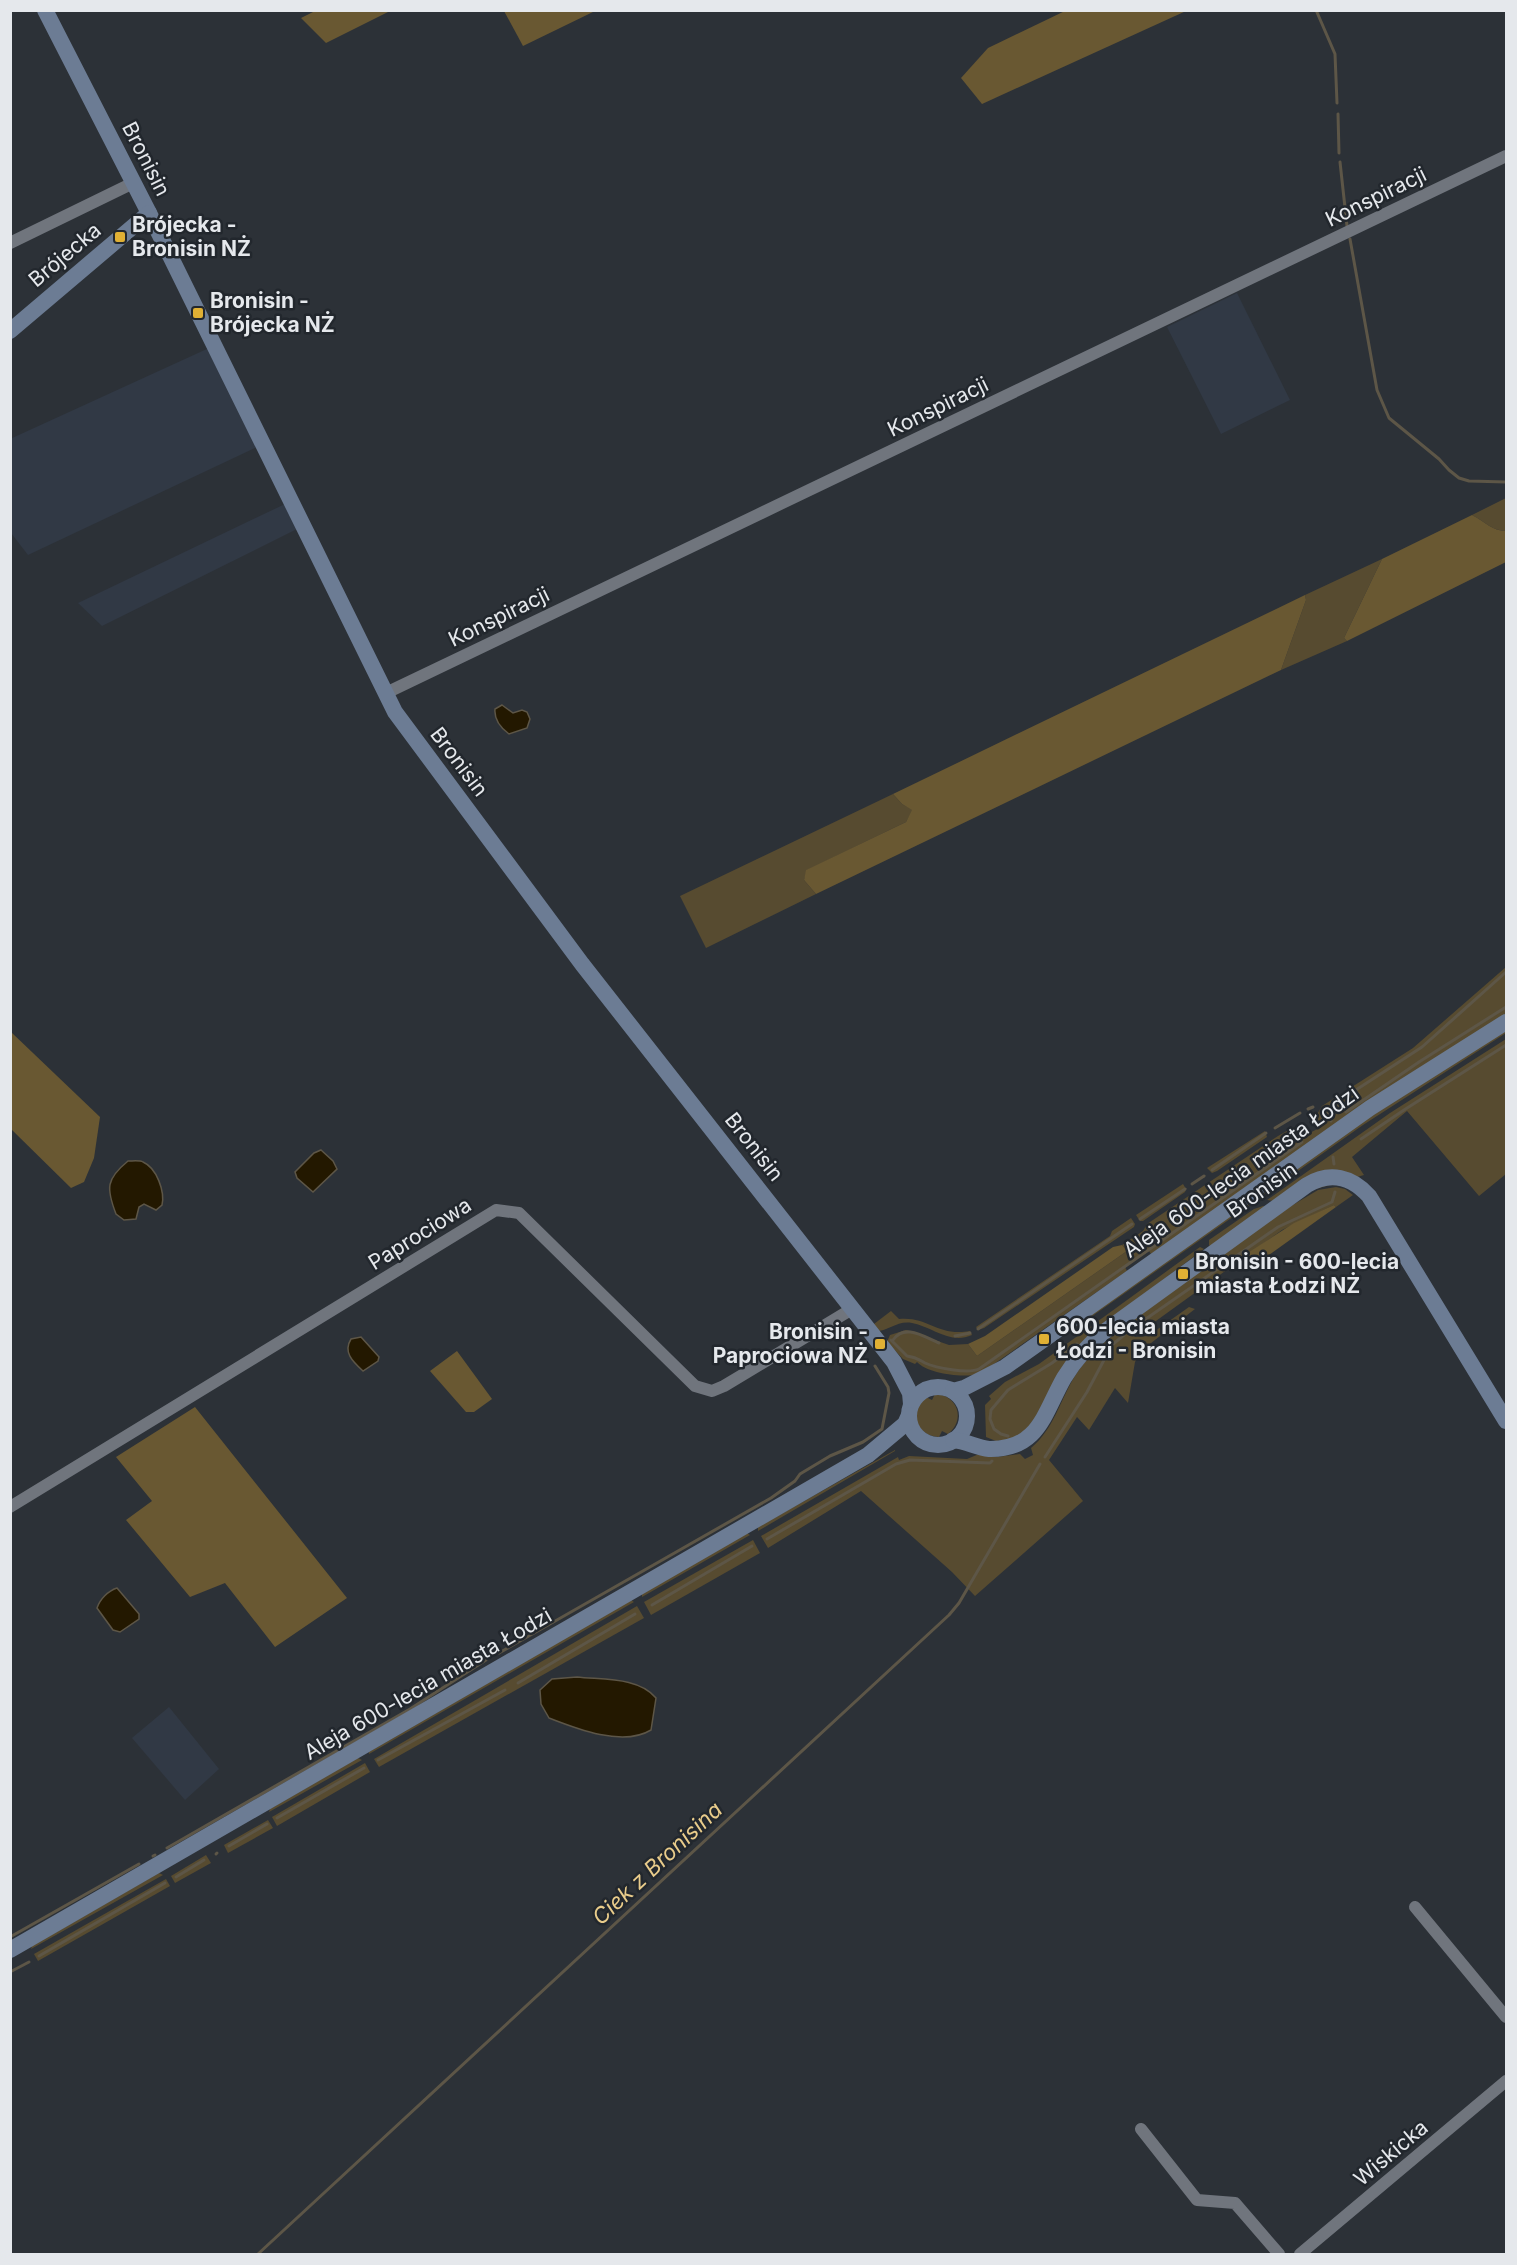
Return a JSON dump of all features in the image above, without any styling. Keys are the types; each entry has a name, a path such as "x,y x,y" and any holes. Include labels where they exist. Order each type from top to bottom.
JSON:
{"street":[{"name":"Bronisin","path":"45,10 149,213 386,693 405,727 582,964 894,1362 910,1393 910,1410"},
{"name":"Konspiracji","path":"386,693 1506,156"},
{"path":"10,243 133,183"},
{"name":"Brójecka","path":"10,331 149,213"},
{"name":"Aleja 600-lecia miasta Łodzi","path":"952,1391 964,1388 1005,1366 1346,1125 1414,1079 1506,1022"},
{"name":"Bronisin","path":"953,1440 985,1448 1000,1448 1016,1445 1032,1434 1041,1423 1068,1371 1087,1347 1104,1332 1307,1185 1327,1177 1338,1177 1351,1181 1369,1196 1506,1420"},
{"name":"Paprociowa","path":"10,1507 496,1210 519,1213 695,1386 712,1391 852,1309"},
{"name":"Bronisin","path":"894,1362 903,1366 921,1384 931,1388"},
{"name":"Aleja 600-lecia miasta Łodzi","path":"966,1415 1005,1366"},
{"path":"966,1415 963,1430 953,1440 939,1444 932,1444 919,1438 910,1424 910,1410 918,1395 931,1388 939,1387 952,1391 962,1401 966,1415 979,1436 1000,1448"},
{"name":"Aleja 600-lecia miasta Łodzi","path":"868,1455 905,1424 910,1410"},
{"name":"Aleja 600-lecia miasta Łodzi","path":"10,1950 868,1455 911,1438 919,1438"},
{"path":"1415,1907 1506,2017"},
{"name":"Wiskicka","path":"1300,2254 1506,2081"},
{"path":"1141,2129 1197,2200 1235,2203 1279,2254"}],"shaded area":[{"path":"1067,10 1186,11 982,104 961,78 988,48"},
{"path":"315,11 390,11 326,43 301,18"},
{"path":"504,11 595,11 523,46"},
{"path":"1237,293 1290,400 1221,434 1167,327"},
{"path":"209,348 257,447 28,555 11,533 10,439"},
{"path":"1506,498 1506,531 1493,528 1472,515"},
{"path":"285,504 297,529 102,626 78,603"},
{"path":"1472,515 1493,528 1506,531 1506,562 1347,641 1344,638 1382,559"},
{"path":"1382,559 1344,638 1347,641 1281,670 1306,600 1305,595"},
{"path":"1305,595 1306,600 1281,670 816,894 804,880 806,870 906,822 912,810 902,804 893,794"},
{"path":"502,705 513,713 522,710 527,712 530,719 527,728 509,734 506,732 495,713 495,709"},
{"path":"893,794 902,804 913,810 906,822 807,870 804,880 816,894 706,948 680,896"},
{"path":"1506,967 1506,1015 1151,1254 1149,1251 1125,1267 1127,1271 981,1373 966,1376 930,1370 917,1362 915,1364 903,1359 887,1342 890,1335 906,1330 949,1345 968,1344 977,1356 1127,1251 1122,1245 1143,1231 1147,1224 1278,1136 1294,1127 1302,1130 1306,1135 1321,1127 1316,1116 1322,1106 1413,1048"},
{"path":"1506,1030 1506,1033 1363,1125 1074,1329 1082,1321 1351,1129"},
{"path":"11,1032 100,1117 94,1158 84,1182 71,1188 11,1129"},
{"path":"1506,1039 1506,1174 1479,1196 1407,1111 1352,1157 1364,1175 1274,1201 1267,1200 1390,1113"},
{"path":"1265,1131 1267,1137 1217,1171 1212,1173 1207,1168"},
{"path":"321,1150 333,1161 337,1169 313,1192 297,1178 295,1172 314,1153"},
{"path":"128,1161 142,1161 152,1169 159,1181 163,1200 162,1205 156,1210 144,1204 139,1207 136,1219 124,1220 116,1214 110,1184 115,1173"},
{"path":"1183,1184 1185,1192 1140,1221 1136,1215"},
{"path":"1336,1187 1345,1189 1353,1195 1336,1207 1334,1205 1282,1230 1149,1326 1142,1327 1133,1319 1286,1209 1318,1190"},
{"path":"1334,1205 1336,1207 1248,1270 1240,1258 1294,1223"},
{"path":"1267,1207 1211,1248 1209,1240 1254,1209"},
{"path":"1131,1218 1135,1224 1134,1227 978,1330 976,1327 1110,1236 1112,1231"},
{"path":"1122,1245 1127,1251 977,1356 968,1344 985,1336 1113,1247"},
{"path":"1200,1247 1204,1249 1101,1326 1031,1426 1014,1439 996,1441 986,1437 985,1405 991,1399 989,1396 1005,1382 1039,1364"},
{"path":"1189,1307 1195,1309 1142,1350 1135,1362 1128,1403 1115,1388 1089,1430 1077,1417 1049,1460 1083,1501 975,1596 952,1572 861,1491 768,1548 761,1536 898,1457 899,1460 909,1456 967,1459 979,1454 997,1457 1020,1454 1025,1459 1033,1455 1031,1448 1051,1423 1080,1369 1097,1350 1124,1326 1135,1337 1148,1336"},
{"path":"891,1311 899,1319 918,1320 949,1331 970,1331 972,1335 964,1338 949,1337 912,1323 897,1324 880,1331 875,1331 870,1327"},
{"path":"361,1337 379,1357 378,1361 363,1371 352,1360 348,1352 351,1339"},
{"path":"457,1351 492,1399 474,1412 466,1412 430,1371"},
{"path":"935,1394 943,1395 954,1403 958,1415 954,1428 948,1434 942,1431 939,1437 931,1436 920,1428 916,1416 920,1403 926,1397 932,1400"},
{"path":"195,1407 347,1598 275,1647 225,1583 190,1597 126,1520 152,1501 116,1457"},
{"path":"895,1451 758,1531 758,1527"},
{"path":"747,1533 750,1535 642,1597 642,1594"},
{"path":"753,1540 760,1553 651,1615 644,1602"},
{"path":"117,1588 139,1614 139,1619 120,1632 113,1630 97,1608 110,1591"},
{"path":"631,1600 634,1602 369,1754 369,1752"},
{"path":"637,1606 644,1618 379,1767 374,1759"},
{"path":"577,1677 620,1681 649,1691 656,1698 651,1730 640,1735 614,1737 586,1731 549,1718 541,1704 540,1690 552,1679"},
{"path":"169,1707 219,1769 185,1800 132,1738"},
{"path":"358,1758 362,1760 269,1812 270,1809"},
{"path":"365,1763 370,1772 277,1826 272,1817"},
{"path":"268,1820 273,1828 228,1853 224,1845"},
{"path":"206,1855 211,1863 175,1883 171,1876"},
{"path":"159,1873 163,1875 31,1949 32,1946"},
{"path":"166,1879 170,1886 38,1961 34,1954"}],"waterway":[{"name":"Ciek z Bronisina","path":"1316,10 1335,54 1337,103"},
{"name":"Ciek z Bronisina","path":"1338,114 1339,153"},
{"name":"Ciek z Bronisina","path":"1340,162 1347,226"},
{"name":"Ciek z Bronisina","path":"1350,239 1377,390 1389,418 1459,478 1469,481 1506,482"},
{"name":"Ciek z Bronisina","path":"1331,1121 1332,1113 1342,1099 1422,1047 1506,972"},
{"path":"1346,1112 1506,1007"},
{"path":"1361,1139 1506,1045"},
{"path":"1308,1109 1313,1107"},
{"path":"1322,1111 1332,1115"},
{"path":"1275,1128 1300,1113"},
{"path":"1212,1170 1266,1133"},
{"path":"891,1340 907,1356 930,1365 960,1371 979,1369 1302,1142"},
{"name":"Ciek z Bronisina","path":"1333,1157 1334,1164"},
{"path":"1192,1184 1204,1176"},
{"path":"1140,1219 1185,1189"},
{"name":"Ciek z Bronisina","path":"1140,1323 1278,1227 1332,1202 1335,1192"},
{"path":"978,1329 1132,1224"},
{"path":"893,1340 903,1332 909,1332 939,1343"},
{"path":"955,1336 970,1333"},
{"name":"Ciek z Bronisina","path":"1045,1457 1087,1392 1112,1345 1124,1335"},
{"path":"1008,1436 994,1429 990,1419 991,1410 1008,1390 1052,1363 1077,1344"},
{"path":"499,1653 771,1498 795,1481 800,1474 830,1456 863,1442 882,1429 889,1393 888,1387 875,1366"},
{"path":"767,1539 896,1464 910,1460 990,1463 992,1461"},
{"name":"Ciek z Bronisina","path":"258,2254 949,1615 959,1603 1040,1464"},
{"path":"652,1605 752,1546"},
{"path":"518,1683 635,1614"},
{"path":"167,1848 410,1709 486,1660"},
{"path":"378,1760 505,1690"},
{"path":"277,1818 364,1768"},
{"path":"229,1846 267,1824"},
{"path":"176,1877 204,1860"},
{"path":"10,1937 139,1864"},
{"path":"39,1956 165,1883"},
{"path":"10,1972 29,1962"}],"place":[{"name":"Brójecka - Bronisin NŻ","path":"120,237"},
{"name":"Bronisin - Brójecka NŻ","path":"198,313"},
{"name":"Bronisin - 600-lecia miasta Łodzi NŻ","path":"1183,1274"},
{"name":"600-lecia miasta Łodzi - Bronisin","path":"1044,1339"},
{"name":"Bronisin - Paprociowa NŻ","path":"880,1344"}]}
